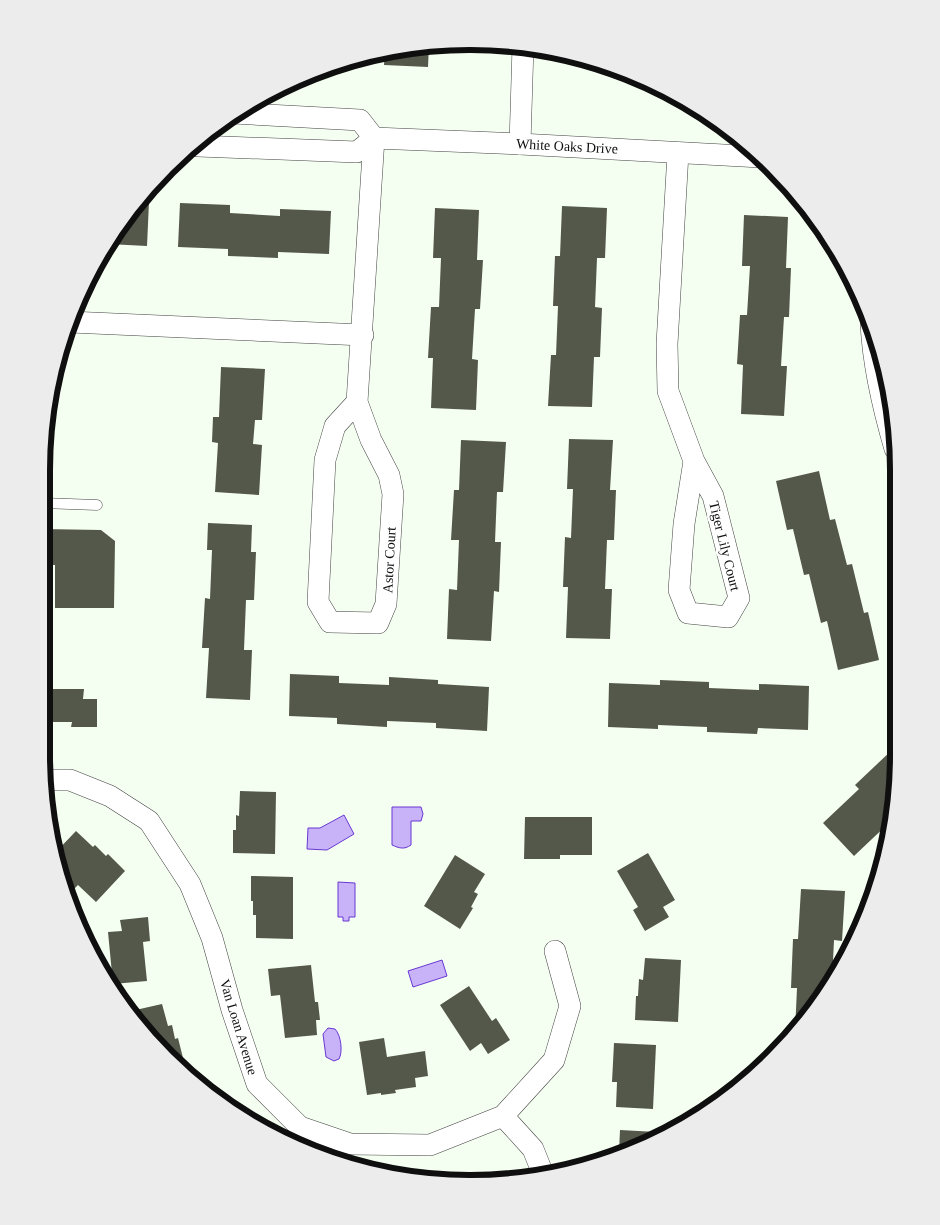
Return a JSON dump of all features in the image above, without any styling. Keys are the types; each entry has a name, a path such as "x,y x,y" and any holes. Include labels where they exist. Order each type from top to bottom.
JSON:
{"street":[{"path":"520,144 523,54"},
{"path":"203,146 357,152 374,138 360,120 248,114"},
{"name":"White Oaks Drive","path":"374,138 750,156"},
{"name":"Astor Court","path":"357,402 335,426 325,460 318,602 330,622 378,623 386,604 393,494 389,476 371,440 357,402 374,138"},
{"name":"Tiger Lily Court","path":"678,153 667,344 668,392 694,462 713,496 739,598 728,617 688,613 679,590 684,524 694,462"},
{"path":"77,322 362,335"},
{"name":"Van Loan Avenue","path":"51,780 70,780 110,796 149,821 190,884 212,938 232,1010 257,1084 300,1127 350,1144 430,1145 503,1116 554,1060 570,1006 555,951"},
{"path":"503,1116 533,1149 541,1169"}],"lane":[{"path":"50,503 97,505"}],"shaded area":[{"path":"392,807 421,807 423,814 421,821 411,821 411,845 406,848 392,845"},
{"path":"344,815 354,834 327,850 307,849 308,828 320,828"},
{"path":"338,882 355,883 355,917 349,917 349,921 343,921 343,917 338,917"},
{"path":"442,960 447,976 413,987 408,971"},
{"path":"328,1028 335,1029 341,1044 339,1059 334,1061 326,1057 323,1034"}],"building":[{"path":"429,53 428,67 384,65 384,59"},
{"path":"147,202 149,202 147,246 116,244"},
{"path":"180,203 230,205 230,213 280,216 280,209 331,211 329,254 278,252 278,258 228,256 228,249 178,247"},
{"path":"562,206 607,208 605,258 597,258 595,307 602,308 600,357 594,357 592,407 548,406 551,355 556,355 558,306 553,306 555,256 560,256"},
{"path":"435,208 479,210 477,260 483,260 480,309 475,309 472,359 478,360 476,410 431,408 433,358 428,358 431,307 439,307 441,258 433,258"},
{"path":"744,215 788,217 786,268 791,268 789,317 784,317 781,366 787,366 784,416 741,414 743,365 737,364 740,315 747,315 750,266 742,266"},
{"path":"221,367 265,369 262,420 255,420 253,444 262,445 259,495 215,492 218,443 212,442 213,417 219,417"},
{"path":"569,439 613,440 610,490 616,490 614,540 607,540 605,589 612,589 610,639 566,638 568,587 563,587 565,537 571,538 573,489 567,489"},
{"path":"461,440 506,442 503,492 497,492 495,542 501,542 499,592 494,591 491,641 447,639 449,589 457,590 459,540 451,540 454,490 459,490"},
{"path":"819,471 830,520 835,519 847,565 852,564 864,613 868,612 879,660 838,670 827,621 821,623 809,574 804,575 793,529 787,530 776,481"},
{"path":"208,523 252,525 251,552 256,552 254,600 246,600 244,650 252,650 250,700 206,698 209,648 202,648 205,598 210,599 212,550 207,550"},
{"path":"50,529 101,530 115,541 114,608 55,608 55,565 50,565"},
{"path":"290,674 339,676 339,683 389,685 389,677 438,680 438,684 489,687 487,731 436,728 436,723 387,721 387,727 337,724 337,718 289,716"},
{"path":"660,680 709,682 709,688 759,690 759,684 809,686 808,730 758,728 757,734 707,732 707,727 658,725 658,729 608,727 609,683 660,685"},
{"path":"50,689 84,689 83,699 97,699 97,727 71,727 72,722 50,722"},
{"path":"890,752 889,782 883,828 854,856 823,823 859,789 855,785"},
{"path":"240,791 276,792 275,854 233,853 233,830 236,830 236,815 239,816"},
{"path":"525,817 592,817 592,855 560,855 560,859 524,859"},
{"path":"76,831 93,847 95,845 106,856 108,854 125,871 96,902 78,885 72,891 60,847"},
{"path":"648,853 675,900 663,907 669,917 645,931 633,910 638,907 617,871"},
{"path":"455,855 485,874 474,892 478,894 471,907 473,908 460,929 424,906"},
{"path":"251,876 293,877 293,939 256,938 256,915 253,915 253,901 251,901"},
{"path":"801,889 845,891 842,941 834,940 833,967 796,1020 797,988 791,988 793,939 798,939"},
{"path":"148,917 150,941 143,942 147,981 118,984 112,974 108,932 122,931 120,920"},
{"path":"645,958 681,960 678,1022 635,1020 636,996 638,996 639,979 643,980"},
{"path":"311,965 315,1002 318,1002 320,1020 316,1020 317,1035 285,1038 280,995 271,996 268,969"},
{"path":"469,986 492,1021 496,1018 510,1040 488,1054 481,1043 470,1051 440,1005"},
{"path":"162,1004 168,1026 172,1025 175,1039 178,1038 184,1062 154,1032 136,1010"},
{"path":"384,1038 387,1057 425,1051 428,1076 415,1078 416,1087 395,1090 396,1093 367,1095 359,1042"},
{"path":"614,1043 656,1045 653,1109 616,1107 617,1082 612,1082"},
{"path":"620,1130 656,1132 631,1143 619,1148"}]}
